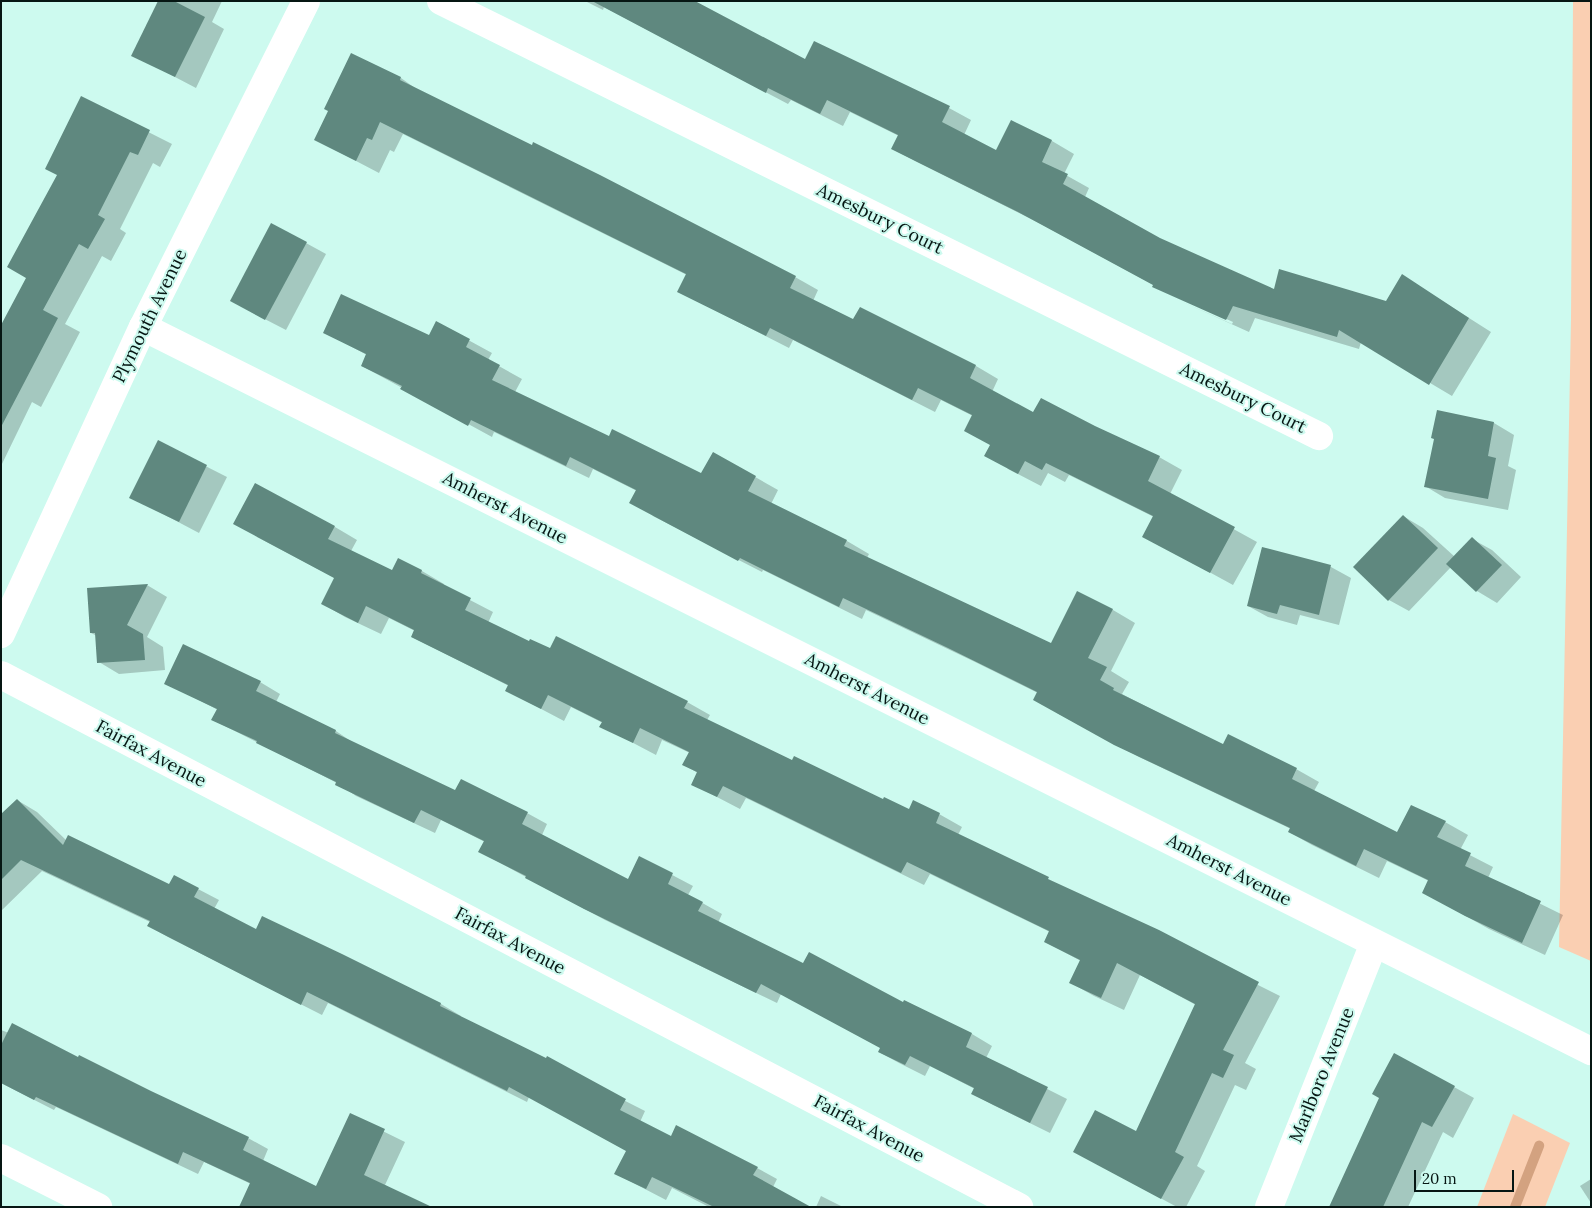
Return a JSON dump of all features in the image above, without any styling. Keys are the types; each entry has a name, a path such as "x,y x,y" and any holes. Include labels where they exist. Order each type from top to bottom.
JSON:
{"street":[{"name":"Plymouth Avenue","path":"1,634 143,327 306,1"},
{"name":"Amesbury Court","path":"441,1 1319,436"},
{"name":"Amherst Avenue","path":"143,327 1591,1051"},
{"name":"Fairfax Avenue","path":"1,675 1019,1207"},
{"name":"Marlboro Avenue","path":"1270,1207 1374,943"},
{"path":"1,1158 98,1207"}],"shaded area":[{"path":"1573,1 1591,1 1591,961 1559,947 1571,319"},
{"path":"1513,1114 1570,1143 1545,1207 1477,1207"}],"building":[{"path":"158,1 174,1 205,17 175,77 131,56"},
{"path":"592,1 695,1 805,59 814,41 950,106 942,122 996,150 1011,120 1052,140 1042,162 1068,174 1063,184 1160,238 1274,289 1279,269 1386,301 1402,274 1469,318 1429,385 1339,330 1337,337 1233,306 1226,320 1152,287 1153,285 1018,212 891,149 898,135 827,100 820,114 768,88 766,93"},
{"path":"351,53 401,77 400,80 532,145 533,142 600,175 796,276 790,288 853,319 860,307 976,365 970,378 1033,412 1041,398 1095,426 1160,456 1148,481 1235,527 1210,573 1142,537 1153,516 1046,463 1042,470 1025,461 1018,474 984,456 990,445 964,431 972,415 918,388 912,400 770,328 766,336 677,292 686,274 380,122 372,140 367,138 356,161 314,140 328,111 324,109"},
{"path":"81,96 150,130 138,155 130,152 98,215 105,219 88,249 79,244 43,310 58,318 1,427 1,325 26,278 7,267 57,175 45,169"},
{"path":"271,223 307,242 265,320 230,301"},
{"path":"341,294 429,335 436,321 470,339 466,347 500,365 492,380 609,436 612,429 701,473 713,452 756,476 748,491 847,540 844,546 1051,643 1077,591 1113,609 1088,658 1107,667 1100,680 1114,688 1113,690 1223,744 1228,734 1297,768 1292,779 1397,832 1411,805 1446,821 1437,837 1471,853 1465,866 1541,901 1522,943 1422,893 1428,880 1364,849 1356,866 1288,832 1290,828 1114,745 1033,700 1037,692 948,648 843,598 839,607 740,558 738,561 629,503 636,490 570,457 566,466 471,420 468,426 400,389 402,386 361,366 366,354 323,333"},
{"path":"1437,410 1494,422 1488,456 1496,458 1488,499 1424,487 1434,439 1431,438"},
{"path":"158,440 207,465 179,522 129,498"},
{"path":"255,483 335,526 328,539 392,570 398,558 422,570 421,573 471,598 465,610 529,641 530,639 550,648 556,636 688,701 684,708 792,760 794,756 883,799 884,797 909,809 913,800 940,813 936,823 1049,877 1048,879 1159,930 1259,982 1223,1050 1234,1055 1223,1078 1212,1073 1175,1152 1184,1157 1161,1199 1073,1152 1095,1110 1136,1131 1195,1004 1117,963 1101,998 1069,983 1080,960 1044,942 1049,931 907,862 901,873 723,786 717,797 691,785 697,772 682,765 689,752 640,728 633,743 599,727 602,722 548,695 541,709 505,691 508,685 411,637 414,630 366,606 358,623 321,604 334,578 233,524"},
{"path":"1403,515 1438,548 1388,601 1353,567"},
{"path":"1472,537 1502,565 1476,592 1446,564"},
{"path":"1262,547 1331,565 1319,615 1280,605 1277,614 1247,606"},
{"path":"148,584 127,625 143,634 145,660 97,663 95,633 90,633 87,588"},
{"path":"183,644 261,681 256,691 336,730 335,733 455,790 461,779 528,812 522,824 628,879 639,856 673,873 668,884 703,902 698,911 803,963 809,952 903,1002 904,1000 972,1033 966,1047 1048,1087 1030,1123 971,1094 974,1088 910,1056 905,1065 878,1052 880,1048 761,984 756,993 584,909 525,878 526,876 478,852 484,841 421,810 414,823 335,785 336,782 256,743 257,741 211,720 217,709 164,684"},
{"path":"17,799 63,845 68,835 169,884 174,875 199,888 194,897 256,929 262,916 342,954 441,1003 440,1006 546,1058 547,1056 626,1099 620,1110 671,1136 676,1125 758,1167 753,1175 811,1207 714,1207 652,1177 646,1189 614,1174 626,1151 509,1087 507,1091 307,992 301,1005 147,926 150,921 21,860 1,880 1,814"},
{"path":"12,1023 78,1057 79,1055 249,1137 243,1150 316,1186 350,1113 385,1129 364,1175 432,1207 239,1207 250,1183 183,1152 178,1164 36,1097 34,1100 1,1083 1,1045"},
{"path":"1394,1053 1455,1086 1432,1127 1422,1122 1383,1207 1329,1207 1379,1098 1372,1094"}],"waterway":[{"path":"1515,1207 1539,1146"}]}
